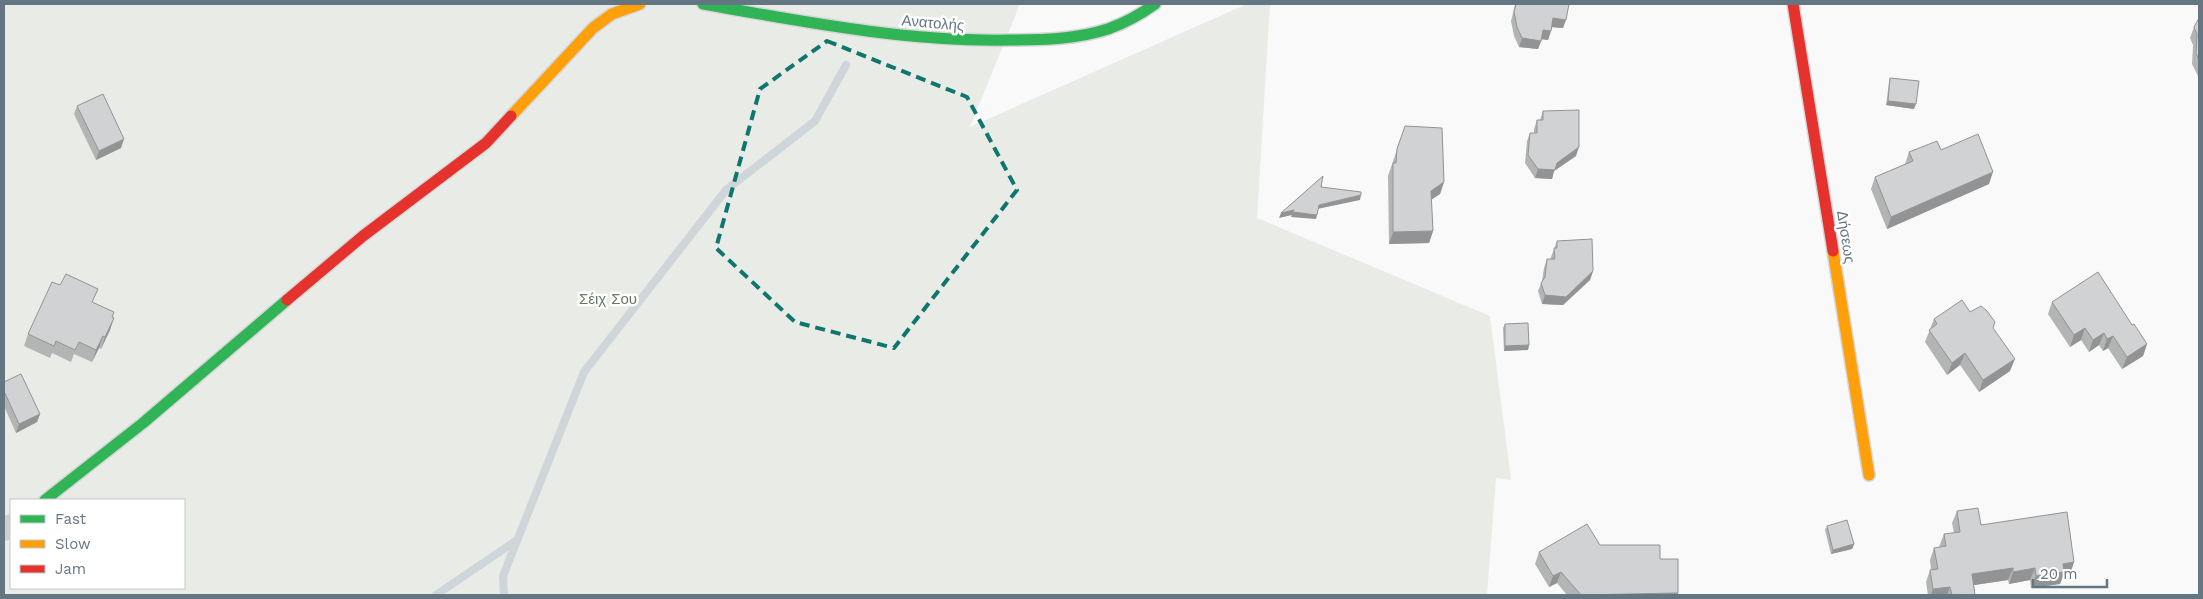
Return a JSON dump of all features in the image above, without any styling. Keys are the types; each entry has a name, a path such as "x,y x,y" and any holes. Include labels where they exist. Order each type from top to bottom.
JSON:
{"street":[{"path":"46,499 143,423 363,236 486,143 593,28 612,14 640,4"},
{"name":"Ανατολής","path":"703,4 827,26 908,36 976,41 1054,38 1101,32 1131,20 1155,4"},
{"name":"Δήσεως","path":"1793,4 1869,476"}],"highlighted area":[{"path":"827,41 967,97 1017,190 894,348 795,322 716,248 760,89"}],"green space":[{"name":"Σέιχ Σου","path":"4,4 1020,4 970,127 1247,4 1270,4 1257,218 1490,316 1511,480 1496,478 1487,595 4,595"}],"building":[{"path":"1516,4 1569,4 1566,20 1553,18 1551,31 1543,30 1541,41 1522,38 1517,27 1514,12"},
{"path":"2199,18 2199,60 2196,53 2197,34 2194,27"},
{"path":"1890,78 1919,81 1916,104 1888,101"},
{"path":"103,94 124,139 99,151 77,106"},
{"path":"1579,110 1579,147 1557,163 1555,170 1538,169 1528,155 1530,133 1537,133 1537,120 1543,120 1543,111"},
{"path":"1405,126 1442,128 1444,182 1431,191 1433,231 1393,232 1393,163 1396,163 1397,149"},
{"path":"1978,134 1993,172 1891,217 1875,177 1913,161 1909,152 1937,141 1941,150"},
{"path":"1323,176 1321,187 1361,192 1361,195 1319,205 1317,215 1293,212 1294,210 1281,213"},
{"path":"1592,239 1593,271 1566,297 1545,295 1541,283 1545,277 1547,259 1555,259 1554,248 1557,248 1557,241"},
{"path":"2098,272 2132,325 2134,324 2147,344 2127,357 2113,336 2107,339 2104,333 2093,340 2085,328 2074,335 2052,302"},
{"path":"66,274 98,289 92,302 114,312 112,317 114,318 105,337 103,336 96,350 79,342 75,350 56,341 54,346 28,334 52,282 60,285"},
{"path":"1962,300 1970,312 1981,306 1987,311 1995,322 1993,328 2015,359 1983,380 1965,353 1952,363 1929,330 1937,324 1934,319"},
{"path":"1528,323 1529,345 1505,346 1505,324"},
{"path":"21,374 40,414 19,424 4,391 4,382"},
{"path":"1978,508 1981,525 2067,512 2074,562 2063,564 2064,572 2036,576 2035,568 2013,572 2013,568 1972,574 1975,595 1952,595 1950,587 1933,589 1930,570 1938,569 1934,548 1946,546 1944,534 1960,532 1957,511"},
{"path":"1847,520 1854,544 1833,550 1827,526"},
{"path":"1587,524 1600,545 1660,545 1660,559 1678,559 1678,593 1581,595 1561,572 1553,576 1539,552"}],"waterway":[{"path":"504,595 503,576 584,372 726,190 815,121 846,65"},
{"path":"436,595 517,540"}],"traffic: fast":[{"path":"703,4 856,30 972,40 1036,40 1084,35 1108,29 1127,21 1155,4"},
{"path":"46,499 143,423 287,300"}],"traffic: slow":[{"path":"511,116 593,28 612,14 640,4"},
{"path":"1833,251 1869,475"}],"traffic: jam":[{"path":"1793,4 1833,251"},
{"path":"287,300 363,236 486,143 511,116"}]}
